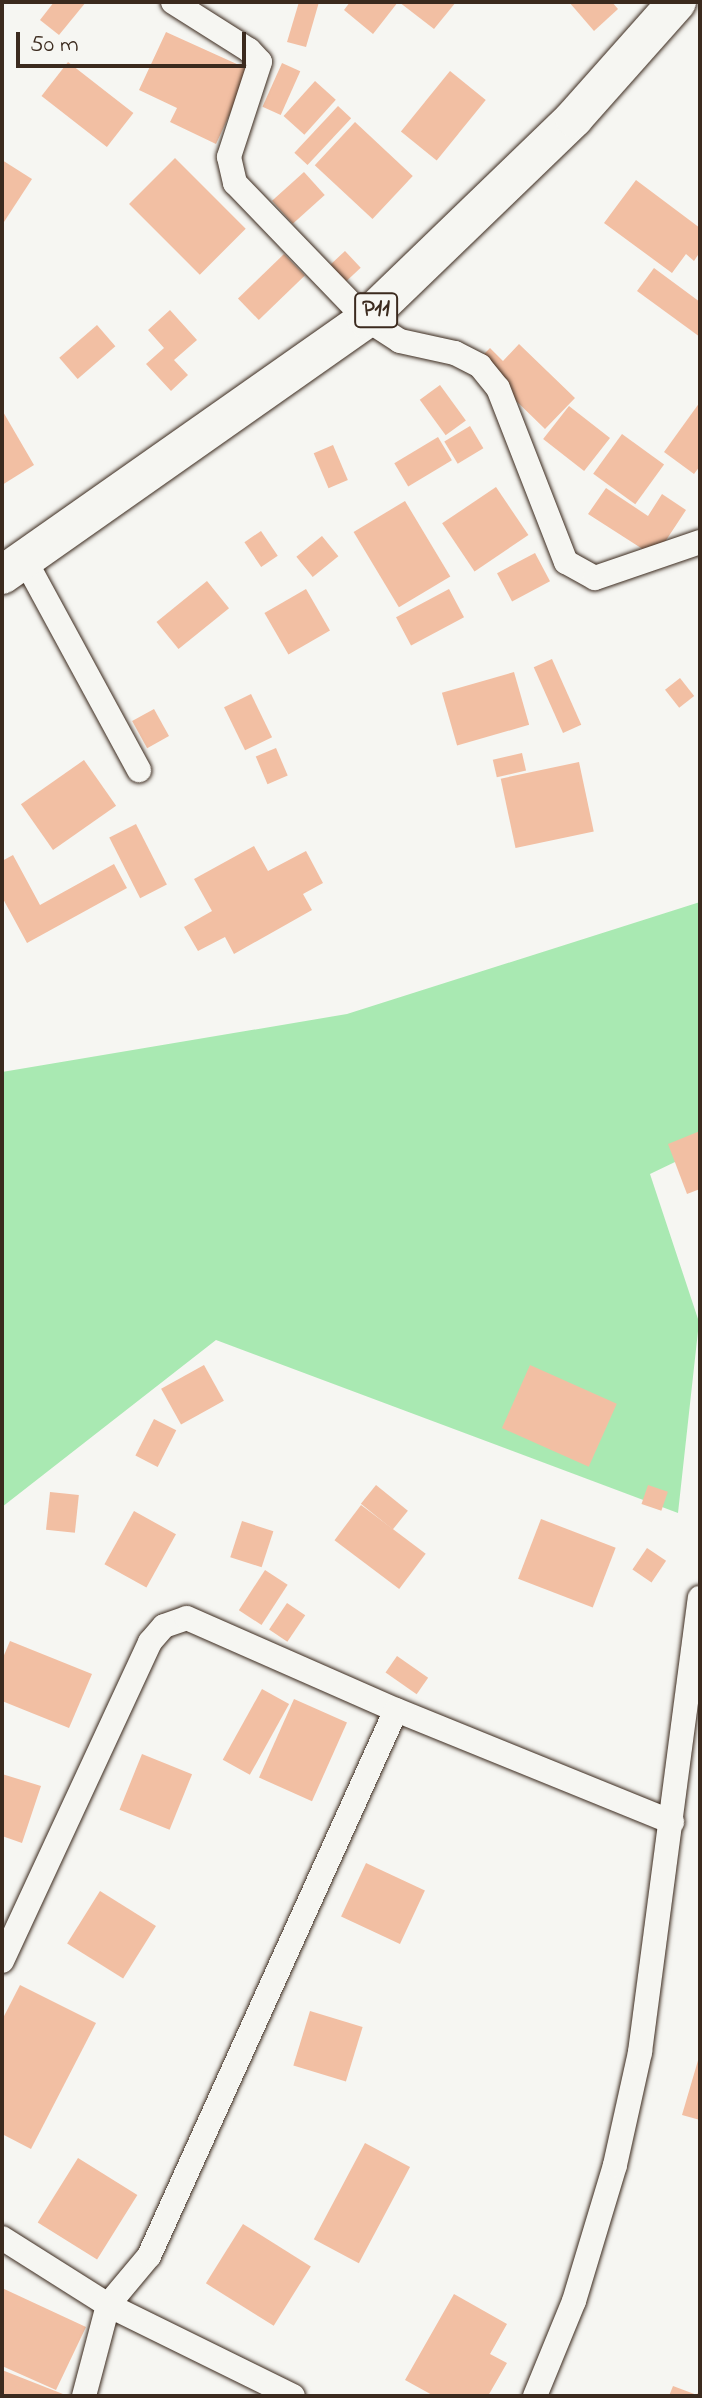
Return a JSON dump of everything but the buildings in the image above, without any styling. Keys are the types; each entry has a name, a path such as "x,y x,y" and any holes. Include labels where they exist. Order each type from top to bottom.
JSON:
{"main road":[{"name":"P11","path":"14,569 366,319 574,118 677,2"}],"street":[{"path":"173,2 249,50 260,62 229,157 235,183 366,319 400,341 455,353 480,366 498,388 566,562 580,573 595,578 700,542"},
{"path":"14,569 139,770"},
{"path":"535,2396 574,2301 615,2165 640,2052 700,1598"},
{"path":"2,1961 143,1657 164,1626 187,1618 396,1710 672,1822"},
{"path":"84,2396 108,2305 149,2256 396,1710"},
{"path":"2,2238 108,2305 293,2396"}],"green space":[{"path":"700,902 700,1150 650,1174 699,1322 678,1513 216,1340 2,1507 2,1072 347,1014"}]}
